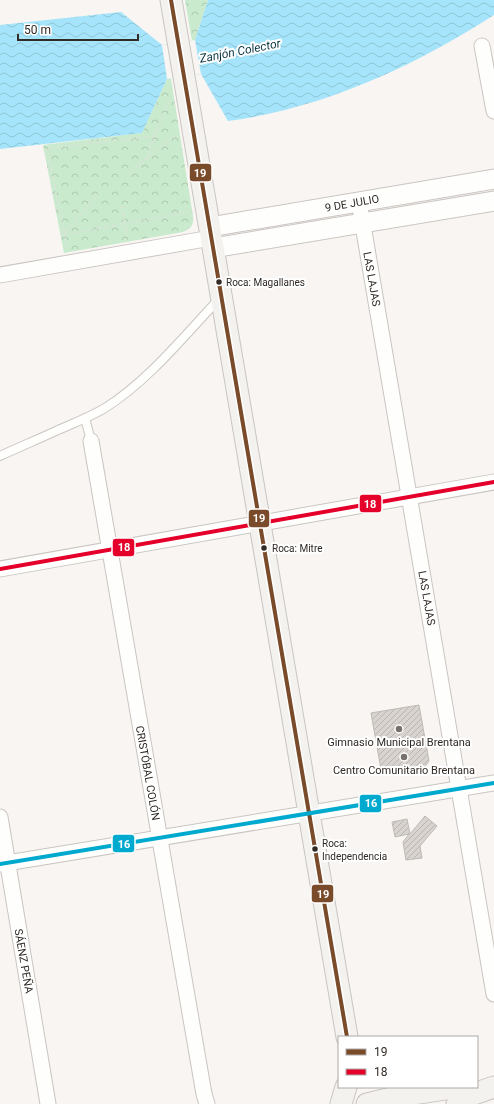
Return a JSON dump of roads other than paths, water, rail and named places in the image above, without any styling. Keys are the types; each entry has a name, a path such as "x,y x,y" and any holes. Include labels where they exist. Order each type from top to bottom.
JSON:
{"main road":[{"path":"172,0 346,1036"},
{"path":"478,1085 494,1084"},
{"path":"457,1104 471,1095 494,1087"},
{"path":"341,1104 346,1088"},
{"path":"372,1099 452,1088"}],"street":[{"path":"482,46 494,111"},
{"name":"9 DE JULIO","path":"0,275 211,238 360,202 494,179"},
{"name":"9 DE JULIO","path":"211,238 363,223 494,200"},
{"name":"LAS LAJAS","path":"360,202 494,994"},
{"name":"CRISTÓBAL COLÓN","path":"91,441 204,1094 207,1104"},
{"path":"0,569 494,482"},
{"path":"4,864 494,783"},
{"name":"SÁENZ PEÑA","path":"0,817 4,864 48,1104"}],"lane":[{"path":"0,456 104,408 140,382 221,297"},
{"path":"85,418 91,441"}],"water":[{"name":"Zanjón Colector","path":"208,0 494,0 494,15 432,52 400,68 367,83 299,106 264,115 228,121 201,74 167,79 142,133 0,149 0,25 121,12 162,45 195,40"}],"place":[{"name":"Roca: Magallanes","path":"219,282"},
{"name":"Roca: Mitre","path":"264,548"},
{"name":"Gimnasio Municipal Brentana","path":"399,729"},
{"name":"Centro Comunitario Brentana","path":"404,757"},
{"name":"Roca: Independencia","path":"315,849"}]}
